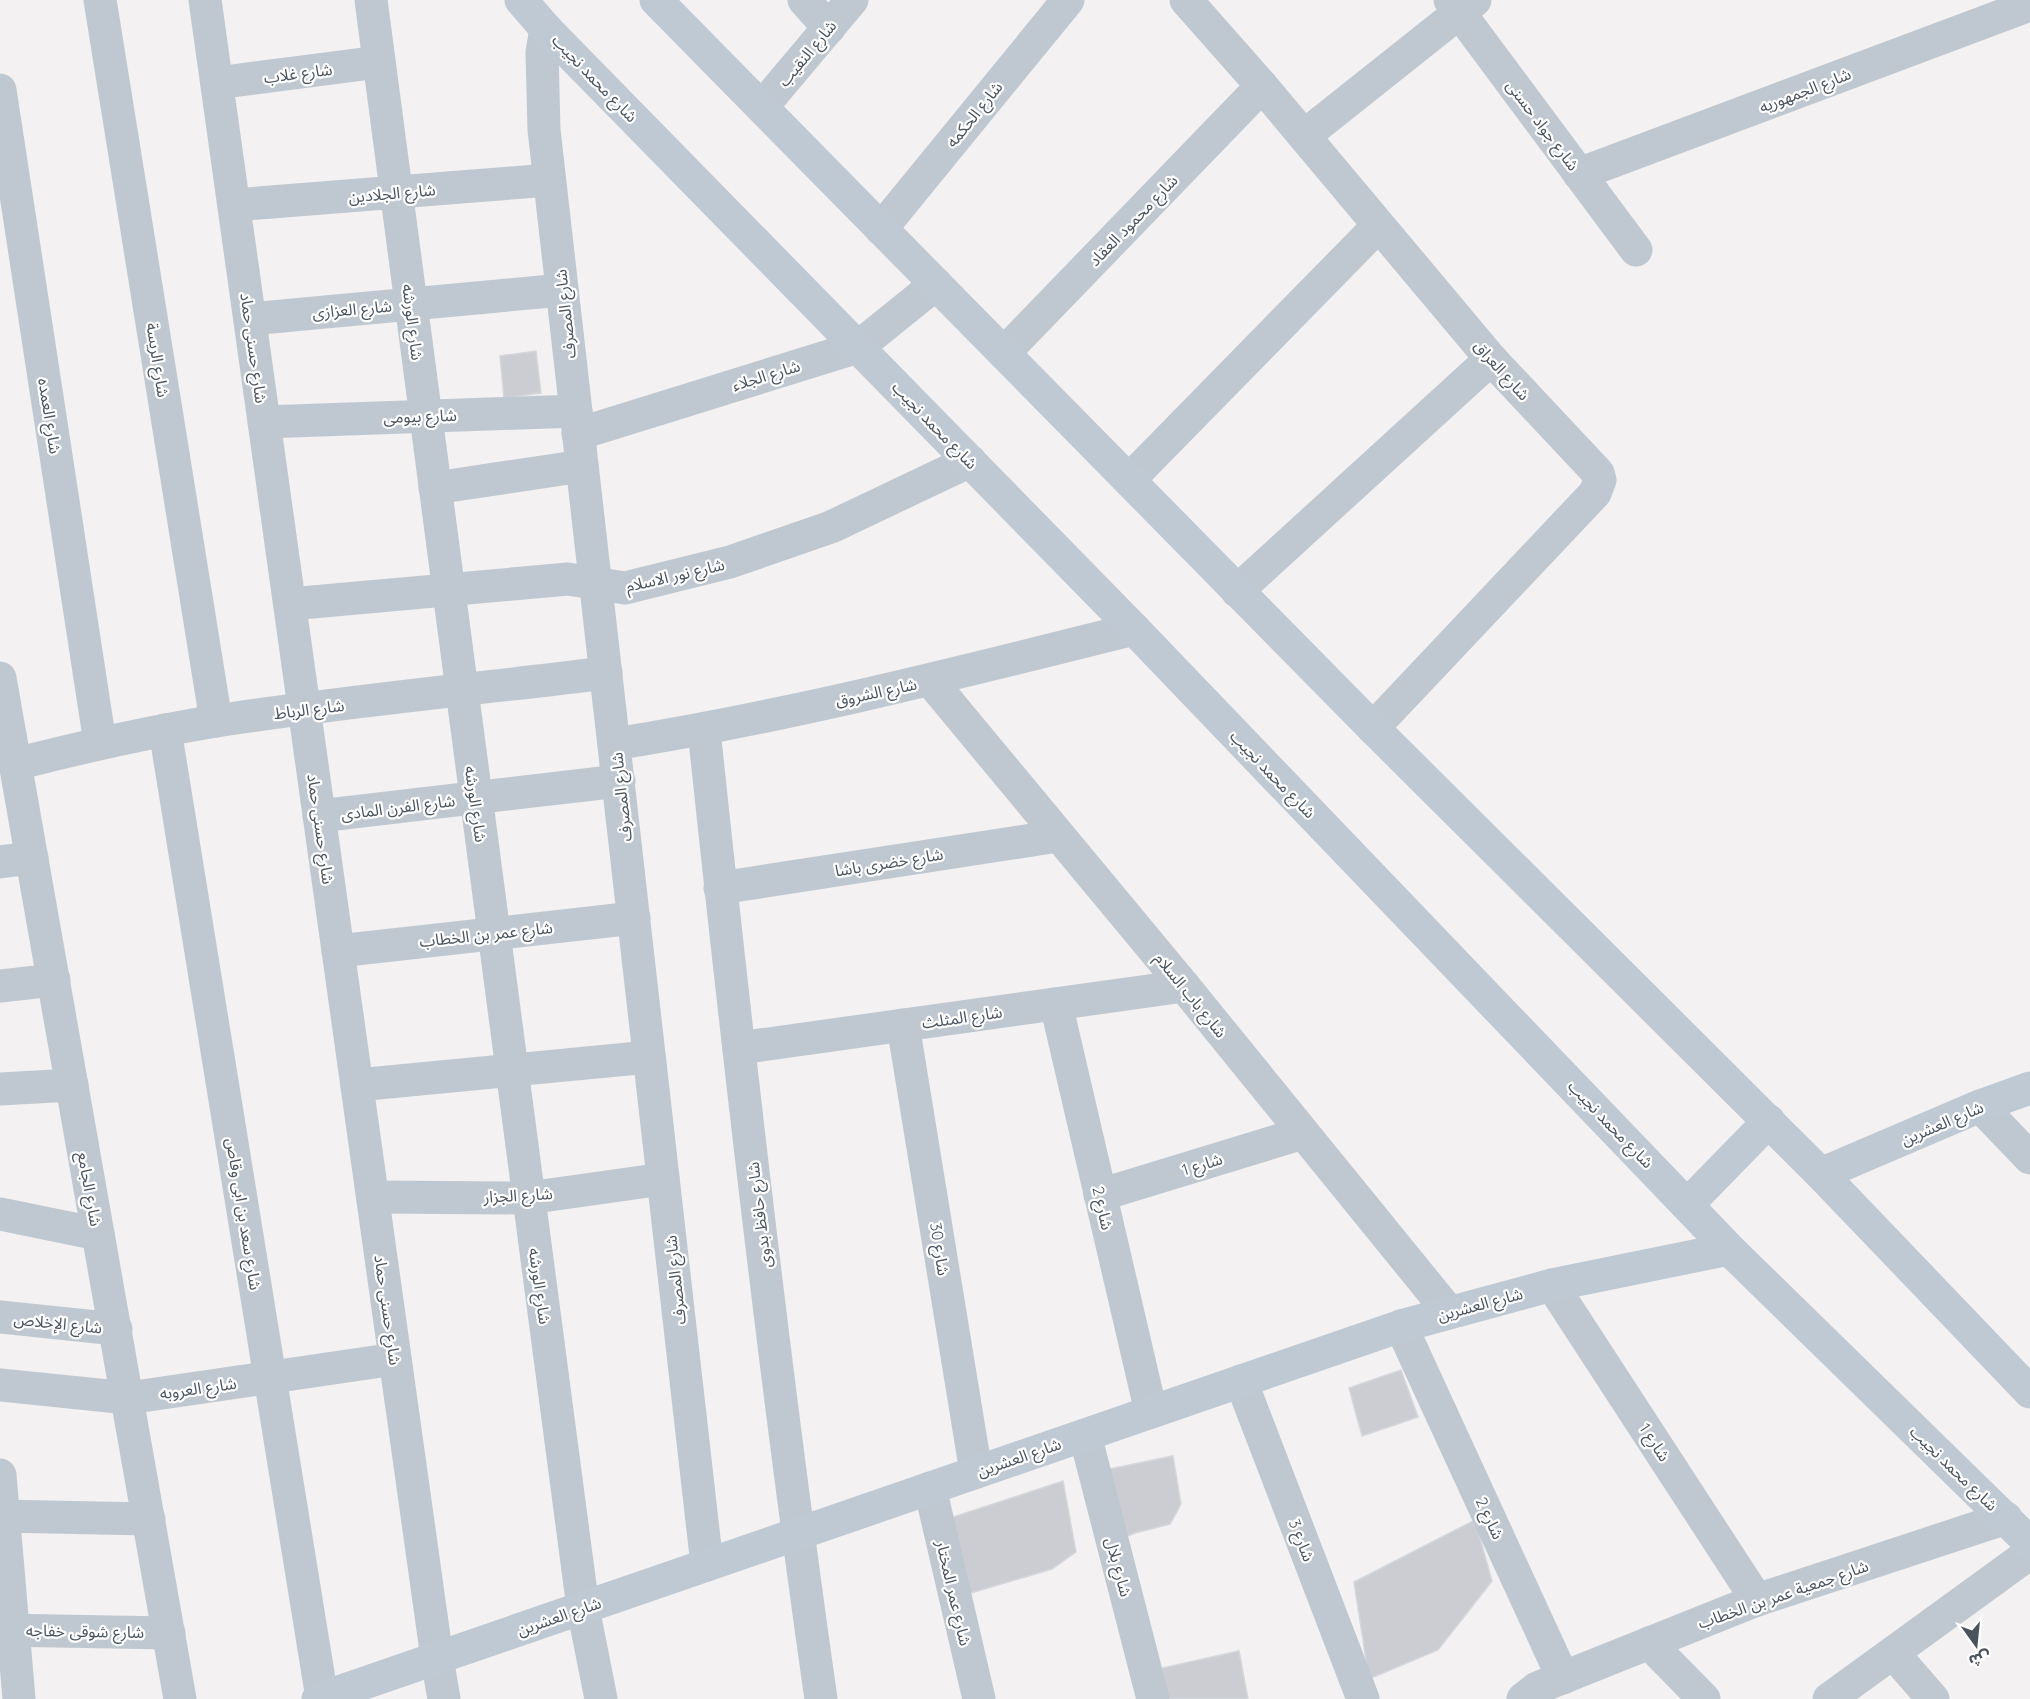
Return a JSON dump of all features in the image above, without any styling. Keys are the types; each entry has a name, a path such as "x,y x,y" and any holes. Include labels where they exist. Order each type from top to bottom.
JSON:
{"main road":[{"name":"شارع محمد نجيب","path":"521,0 546,29 1134,629 1729,1249 2030,1543"},
{"path":"656,0 1237,591 1769,1121 2030,1392"},
{"name":"شارع العشرين","path":"1821,1174 2030,1088"},
{"path":"1688,1204 1769,1121"},
{"name":"شارع العشرين","path":"320,1698 1401,1326 1552,1285 1729,1249"}],"street":[{"name":"شارع الريسة","path":"100,0 216,721"},
{"name":"شارع حسنى حماد","path":"205,0 444,1699"},
{"name":"شارع الورشه","path":"371,0 583,1608 601,1699"},
{"path":"804,0 829,28"},
{"name":"شارع النقيب","path":"762,107 852,0"},
{"name":"شارع الحكمه","path":"881,229 1068,0"},
{"name":"شارع العراق","path":"1186,0 1262,86 1491,359 1598,473 1599,487 1595,493 1374,728"},
{"path":"1304,136 1461,4"},
{"name":"شارع جواد حسنى","path":"1461,4 1636,250"},
{"name":"شارع الجمهوريه","path":"1580,174 2030,5"},
{"name":"شارع المصرف","path":"546,29 542,63 544,130 549,180 707,1565"},
{"name":"شارع غلاب","path":"217,83 379,62"},
{"name":"شارع محمود العقاد","path":"1004,353 1262,86"},
{"name":"شارع العمده","path":"0,90 100,743"},
{"name":"شارع الجلادين","path":"234,205 549,180"},
{"path":"1130,480 1378,226"},
{"name":"شارع الجلاء","path":"577,422 858,346 936,284"},
{"name":"شارع العزازى","path":"250,319 562,290"},
{"path":"1237,591 1491,359"},
{"name":"شارع بيومى","path":"264,422 426,416 577,422"},
{"name":"شارع نور الاسلام","path":"290,604 568,579 625,588 730,562 831,527 970,461"},
{"path":"435,488 582,466"},
{"name":"شارع الشروق","path":"615,744 704,730 930,680 1134,629"},
{"name":"شارع الرباط","path":"9,745 100,743 216,721 606,673"},
{"name":"شارع الجامع","path":"0,678 9,745 16,860 54,980 180,1699"},
{"name":"شارع باب السلام","path":"930,680 1184,986 1449,1312"},
{"name":"شارع سعد بن ابى وقاص","path":"165,730 320,1698"},
{"name":"شارع حافظ بدوى","path":"704,730 739,1048 798,1534 821,1699"},
{"name":"شارع الفرن المادى","path":"320,816 619,781"},
{"name":"شارع خضرى باشا","path":"720,888 1058,836"},
{"name":"شارع عمر بن الخطاب","path":"338,951 634,918"},
{"path":"0,986 54,980"},
{"name":"شارع المثلث","path":"739,1048 1184,986"},
{"name":"شارع 2","path":"1056,1004 1151,1412"},
{"name":"شارع 30","path":"903,1025 976,1473"},
{"path":"357,1085 649,1057"},
{"path":"0,1089 72,1085"},
{"path":"1980,1107 2030,1158"},
{"name":"شارع 1","path":"1100,1195 1303,1133"},
{"name":"شارع الجزار","path":"373,1197 528,1198 663,1179"},
{"path":"0,1214 98,1234"},
{"name":"شارع 1","path":"1552,1285 1757,1600"},
{"name":"شارع الإخلاص","path":"0,1317 116,1329"},
{"name":"شارع 2","path":"1401,1326 1563,1678"},
{"name":"شارع العروبه","path":"0,1385 128,1398 395,1359"},
{"name":"شارع 3","path":"1242,1381 1363,1699"},
{"name":"شارع بلال","path":"1085,1435 1154,1699"},
{"path":"0,1475 7,1630 19,1699"},
{"name":"شارع عمر المختار","path":"930,1488 979,1699"},
{"path":"2,1516 149,1519"},
{"name":"شارع جمعية عمر بن الخطاب","path":"1523,1699 1537,1688 1757,1600 2006,1518"},
{"path":"1829,1699 2030,1553"},
{"name":"شارع شوقى خفاجه","path":"7,1630 169,1633"},
{"path":"1649,1643 1704,1699"},
{"path":"1893,1653 1933,1699"}],"building":[{"path":"536,351 541,393 504,398 500,356"},
{"path":"1401,1370 1418,1417 1362,1436 1349,1388"},
{"path":"1173,1456 1181,1504 1170,1524 1135,1533 1113,1542 1095,1472"},
{"path":"1063,1481 1076,1552 1052,1569 964,1595 938,1522"},
{"path":"1475,1520 1492,1581 1438,1650 1369,1679 1354,1582"},
{"path":"1239,1651 1248,1699 1167,1699 1162,1668"}]}
